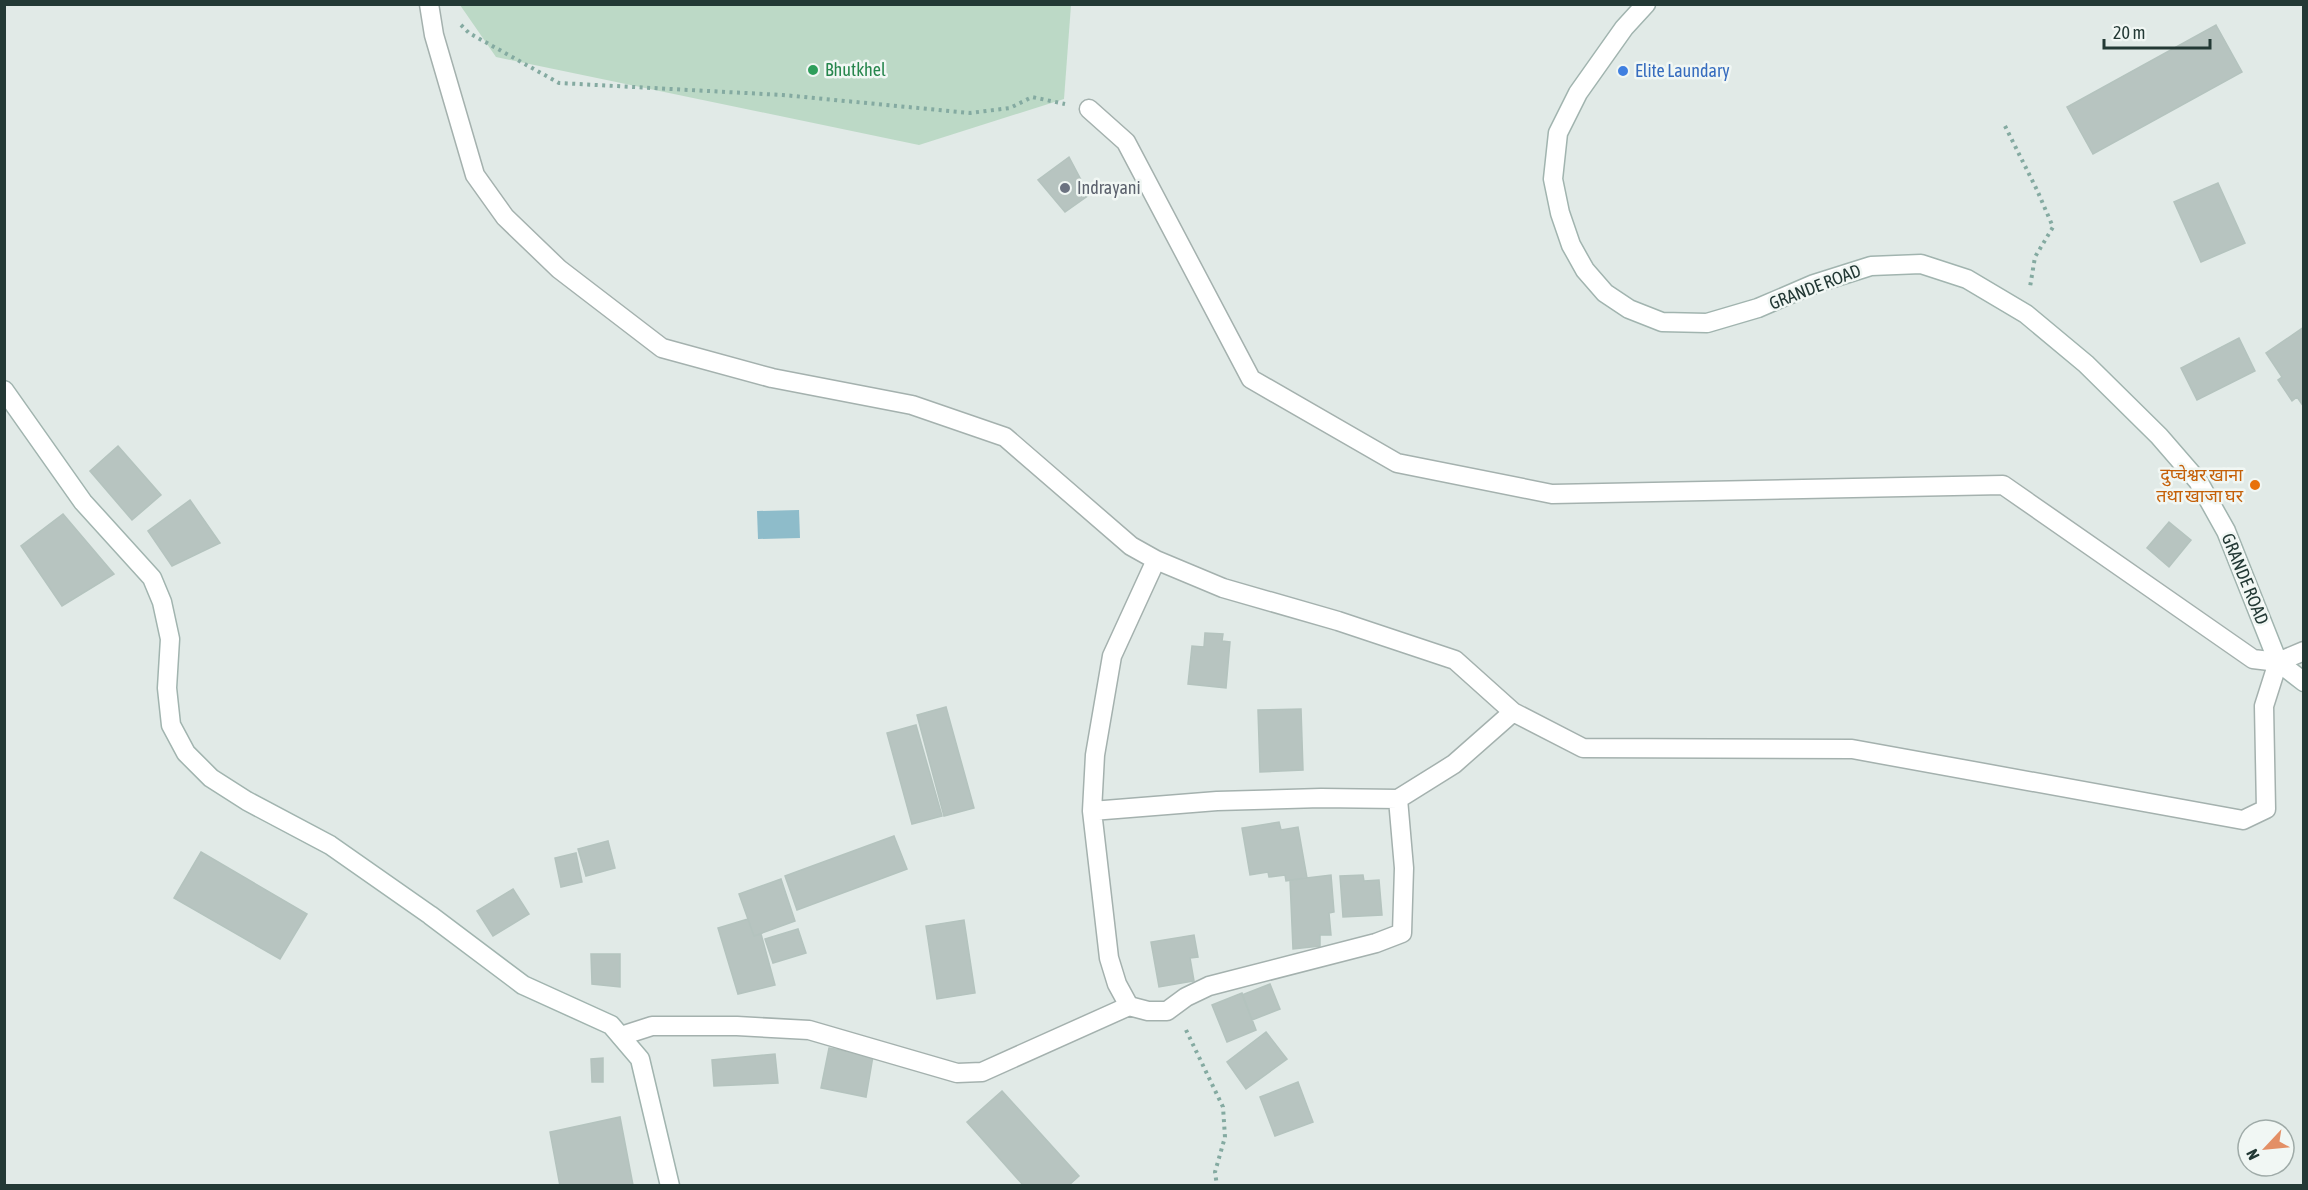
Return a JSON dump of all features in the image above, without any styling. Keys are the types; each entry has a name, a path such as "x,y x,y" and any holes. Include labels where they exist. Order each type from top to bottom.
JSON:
{"street":[{"path":"429,4 434,35 476,176 505,217 559,268 662,348 772,378 912,405 1005,437 1131,546 1156,560 1223,588 1338,621 1455,660 1513,712 1583,748 1852,749 2243,820 2266,809 2264,706 2277,662"},
{"name":"GRANDE ROAD","path":"1646,4 1624,28 1578,93 1558,133 1553,179 1560,213 1570,245 1585,270 1605,292 1629,309 1662,322 1707,323 1758,308 1814,284 1871,266 1921,264 1966,279 2025,314 2086,364 2159,436 2198,482 2226,531 2277,662"},
{"path":"1089,109 1126,142 1251,379 1397,463 1552,494 2003,485 2253,659 2277,662 2304,651"},
{"path":"4,390 83,502 152,578 162,602 170,639 167,688 171,724 186,753 211,778 247,801 330,845 523,985 616,1030 640,1059 670,1185"},
{"path":"1129,1006 1117,984 1108,958 1092,811 1095,755 1112,656 1156,560"},
{"path":"2277,662 2304,682"},
{"path":"1092,811 1217,801 1321,798 1398,799 1454,764 1513,712"},
{"path":"616,1030 652,1026 737,1026 809,1030 957,1073 982,1072 1129,1006 1148,1011 1167,1011 1186,997 1209,986 1376,944 1402,933 1404,868 1398,799"}],"path":[{"path":"456,19 469,33 559,83 783,95 970,113 1010,108 1032,97 1089,109"},
{"path":"2006,126 2053,227 2035,256 2025,314"},
{"path":"1167,1011 1182,1023 1223,1107 1225,1137 1215,1172 1217,1185"}],"green space":[{"name":"Bhutkhel","path":"460,5 1071,5 1064,99 919,145 496,57"}],"water":[{"path":"799,510 800,538 758,539 757,511"}],"building":[{"path":"2216,25 2242,72 2093,154 2067,107"},
{"name":"Indrayani","path":"1069,157 1089,195 1065,212 1038,180"},
{"path":"2218,183 2245,243 2201,262 2174,202"},
{"path":"2304,327 2304,407 2297,397 2292,401 2278,380 2282,377 2266,353"},
{"path":"2239,338 2255,371 2197,400 2181,368"},
{"path":"118,446 161,495 132,520 90,471"},
{"path":"190,500 220,543 172,566 148,531"},
{"path":"63,514 114,574 62,606 21,546"},
{"path":"2169,522 2191,540 2169,567 2147,548"},
{"path":"1205,633 1223,634 1222,641 1230,642 1226,688 1188,684 1192,646 1204,647"},
{"path":"946,707 974,808 944,816 917,715"},
{"path":"1301,709 1303,770 1260,772 1258,710"},
{"path":"916,725 942,816 912,824 887,733"},
{"path":"1279,822 1281,830 1298,827 1307,878 1286,881 1285,875 1269,877 1268,872 1250,875 1242,828"},
{"path":"894,836 907,869 797,910 785,876"},
{"path":"608,841 615,868 586,876 578,849"},
{"path":"201,852 307,914 280,959 174,898"},
{"path":"576,853 582,882 561,887 555,858"},
{"path":"1331,875 1334,912 1329,913 1331,935 1320,935 1320,946 1293,949 1290,880"},
{"path":"1363,875 1364,881 1379,880 1382,915 1343,917 1340,876"},
{"path":"781,879 795,921 754,936 739,894"},
{"path":"513,889 529,914 493,936 477,911"},
{"path":"748,919 754,936 761,934 775,985 738,994 718,928"},
{"path":"964,920 975,993 937,999 926,926"},
{"path":"798,929 806,953 773,963 765,939"},
{"path":"1194,935 1198,957 1190,958 1194,981 1159,987 1151,942"},
{"path":"591,954 620,954 620,987 592,984"},
{"path":"1270,984 1280,1009 1252,1020 1242,995"},
{"path":"1242,993 1256,1030 1227,1042 1212,1005"},
{"path":"1266,1032 1287,1059 1246,1089 1227,1062"},
{"path":"829,1048 873,1056 866,1097 821,1088"},
{"path":"775,1054 778,1083 714,1086 712,1060"},
{"path":"603,1058 603,1082 592,1082 591,1059"},
{"path":"1298,1082 1313,1122 1275,1136 1260,1097"},
{"path":"1002,1091 1079,1176 1068,1186 1024,1186 967,1122"},
{"path":"620,1117 633,1185 560,1186 550,1132"}],"place":[{"name":"Bhutkhel","path":"813,70"},
{"name":"Elite Laundary","path":"1623,71"},
{"name":"Indrayani","path":"1065,188"},
{"name":"दुप्चेश्वर खाना तथा खाजा घर","path":"2255,485"}]}
